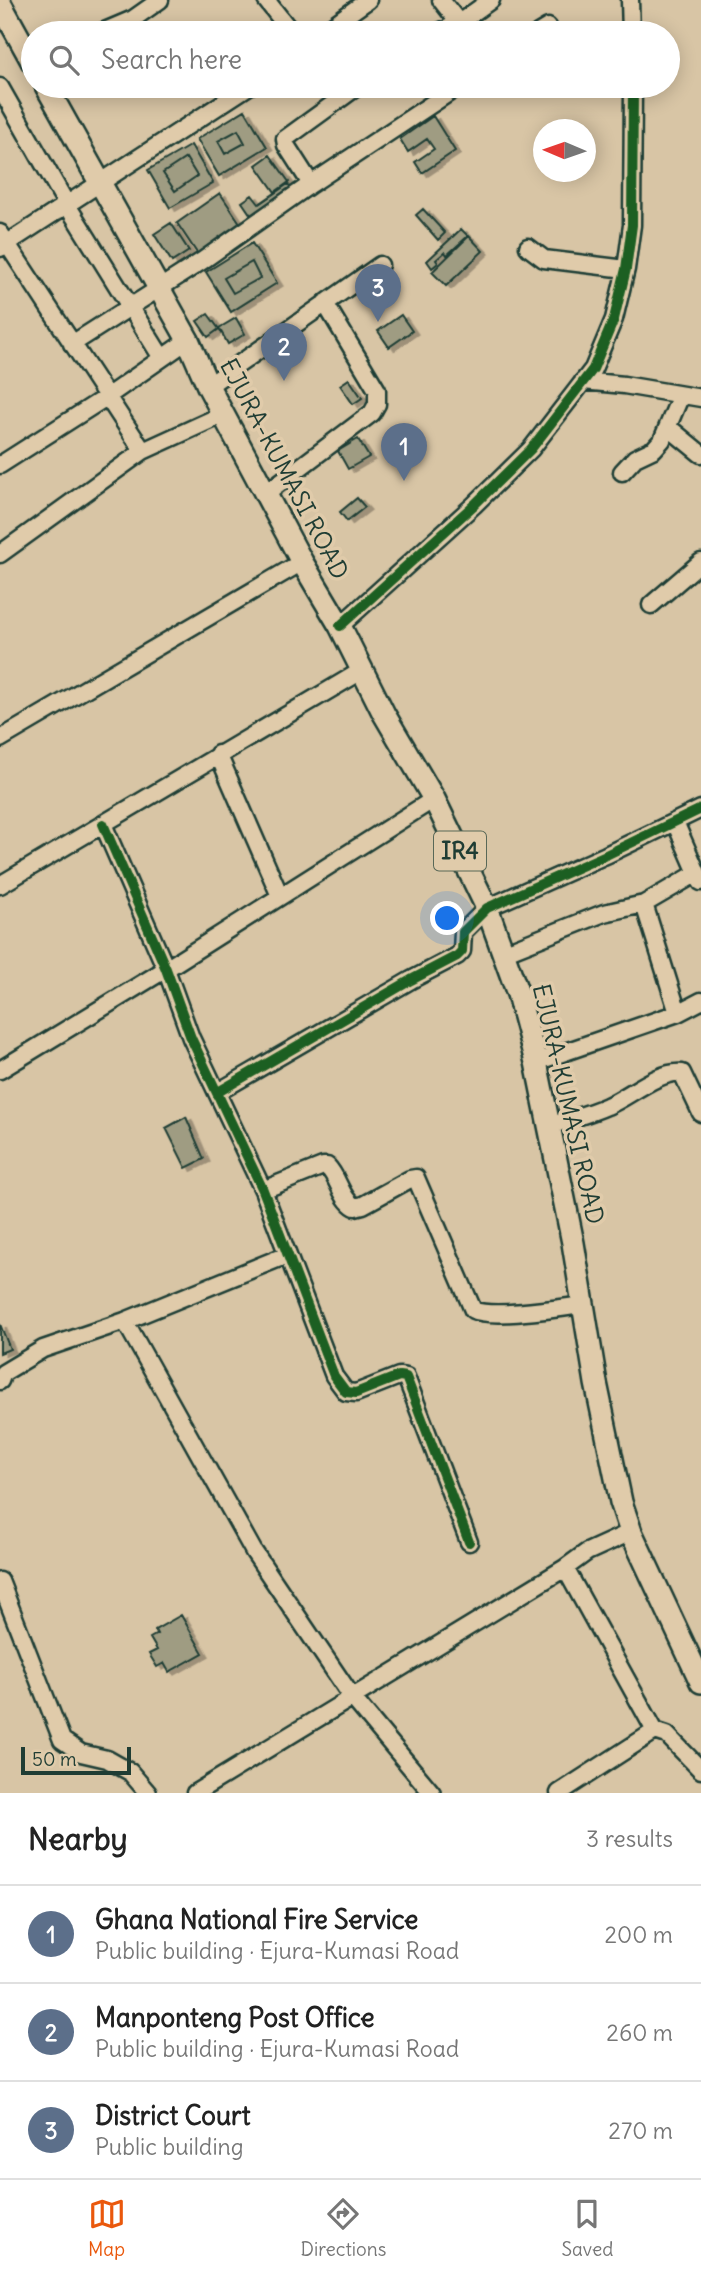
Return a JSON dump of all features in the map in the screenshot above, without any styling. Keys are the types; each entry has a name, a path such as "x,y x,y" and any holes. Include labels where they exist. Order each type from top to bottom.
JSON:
{"main road":[{"path":"2,10 21,42"},
{"name":"EJURA-KUMASI ROAD","path":"53,98 188,341 208,387 302,562 340,626 384,714 434,799 487,908 518,994 536,1062 611,1461 631,1532 701,1682"}],"street":[{"path":"128,21 160,0"},
{"path":"267,0 283,21"},
{"path":"339,21 368,0"},
{"path":"441,0 457,21"},
{"path":"462,21 491,0"},
{"path":"630,0 631,21"},
{"path":"0,87 66,205 162,358"},
{"path":"144,451 2,241 102,183 231,98"},
{"path":"311,184 286,145 285,139 341,98"},
{"path":"72,344 202,261 311,184 441,98"},
{"path":"340,626 474,505 531,449 593,369 614,319 626,269 632,225 633,98"},
{"path":"528,247 544,259 626,269"},
{"path":"208,387 380,265"},
{"path":"266,493 372,413 377,404 377,390 325,303"},
{"path":"2,460 108,396 188,341"},
{"path":"583,381 701,398"},
{"path":"622,472 635,458 654,449 662,440 681,395"},
{"path":"0,554 144,451 223,414"},
{"path":"668,428 701,454"},
{"path":"0,739 302,562"},
{"path":"651,605 701,562"},
{"path":"0,885 363,670"},
{"path":"218,754 280,896"},
{"path":"0,1070 166,969 434,799"},
{"path":"218,1092 457,956 462,951 463,932 487,908 701,809"},
{"path":"503,953 604,913 644,904 699,877 675,822"},
{"path":"103,824 166,969 191,1038 263,1190 334,1376 346,1392 356,1393 399,1376 405,1377 469,1542"},
{"path":"644,904 678,1013"},
{"path":"536,1062 678,1013 701,1001"},
{"path":"550,1126 609,1105 660,1076 675,1072 682,1073 701,1113"},
{"path":"263,1190 327,1166 348,1203 355,1207 416,1178 474,1310 480,1313 518,1312 583,1305"},
{"path":"0,1381 4,1373 43,1349 125,1321 287,1255"},
{"path":"125,1321 254,1552 352,1697 432,1793"},
{"path":"195,1793 565,1568 587,1552 631,1532"},
{"path":"565,1568 655,1731 667,1735 701,1770"},
{"path":"0,1581 62,1740 81,1753 107,1759 130,1772 148,1793"},
{"path":"559,1793 655,1731"}],"building":[{"path":"245,110 267,147 219,176 197,139","holes":["238,130 245,143 225,154 218,141"]},
{"path":"433,116 455,151 422,173 415,162 434,149 427,139 408,152 400,139"},
{"path":"238,130 245,143 225,154 218,141"},
{"path":"191,145 213,183 170,208 148,170","holes":["186,158 197,176 175,191 163,173"]},
{"path":"270,155 289,182 275,192 256,165"},
{"path":"186,158 197,176 175,191 163,173"},
{"path":"288,184 295,193 255,221 242,202 252,195 259,204"},
{"path":"220,193 244,229 201,259 177,223"},
{"path":"423,209 445,233 438,240 416,215"},
{"path":"171,223 189,251 172,262 154,234"},
{"path":"461,229 468,236 447,255 445,252 436,260 438,263 432,268 427,261"},
{"path":"469,236 483,251 446,286 432,272"},
{"path":"252,243 277,283 231,312 206,272","holes":["252,262 260,278 233,293 224,278"]},
{"path":"252,262 260,278 233,293 224,278"},
{"path":"208,314 219,329 208,337 197,321"},
{"path":"401,315 412,331 389,347 378,331"},
{"path":"236,318 245,334 228,344 219,328"},
{"path":"349,379 362,398 353,404 340,385"},
{"path":"358,439 369,457 348,469 338,451"},
{"path":"357,498 365,507 347,521 340,512"},
{"path":"186,1117 204,1159 186,1168 166,1128"},
{"path":"0,1324 10,1349 0,1353"},
{"path":"181,1615 203,1653 169,1672 164,1663 157,1667 149,1654 157,1650 150,1638 157,1634 155,1630"}],"cycle path":[{"path":"340,626 474,505 531,449 593,369 614,319 626,269 632,225 633,98"},
{"path":"218,1092 457,956 462,951 463,932 487,908 701,809"},
{"path":"103,824 166,969 191,1038 263,1190 334,1376 346,1392 356,1393 399,1376 406,1377 469,1542"}],"place":[{"name":"District Court","path":"378,322"},
{"name":"Manponteng Post Office","path":"284,381"},
{"name":"Ghana National Fire Service","path":"404,481"}]}
